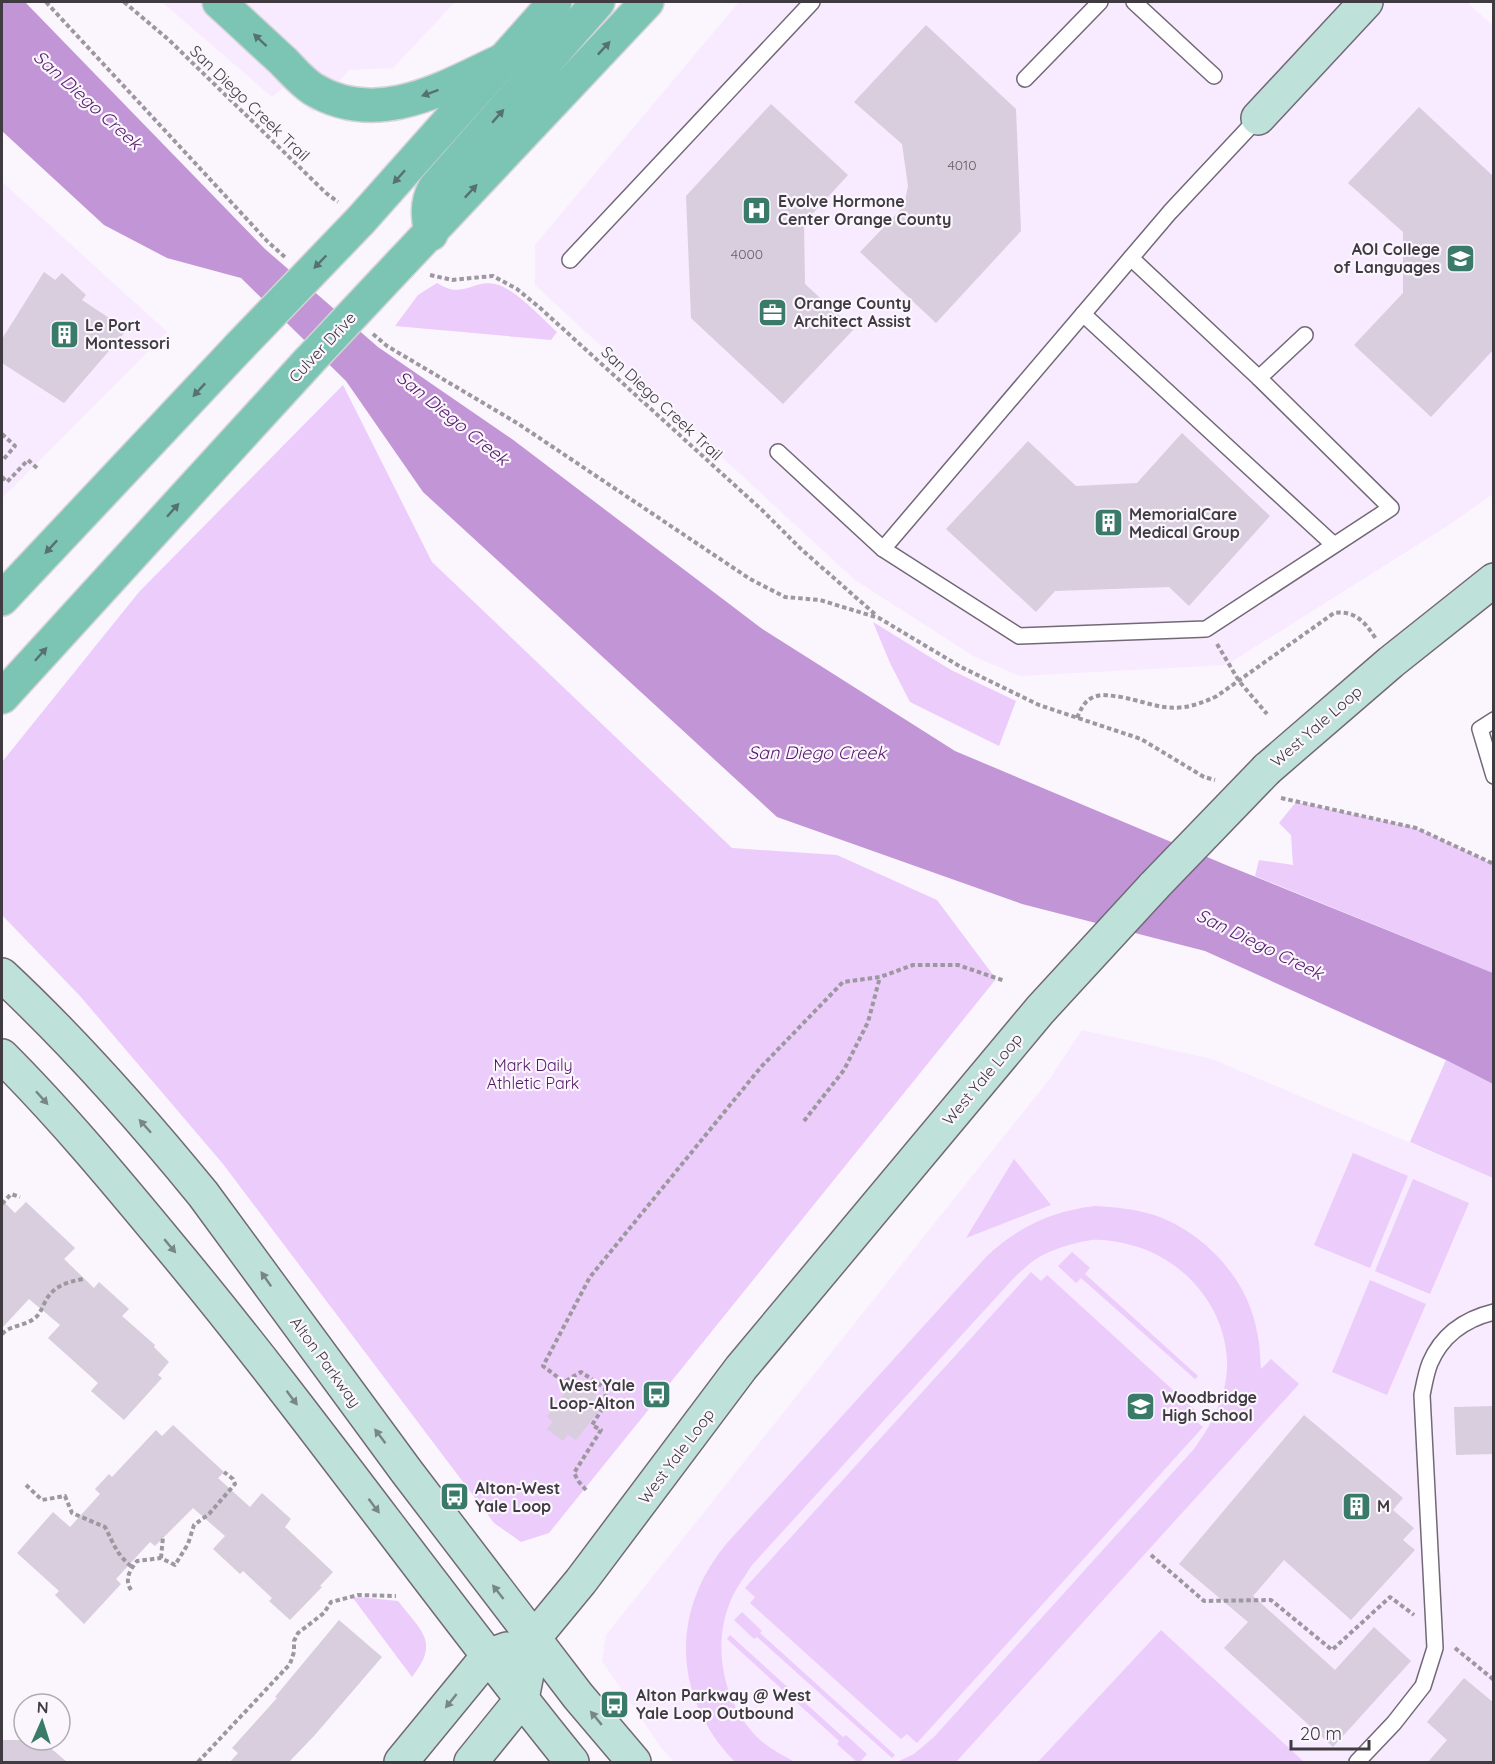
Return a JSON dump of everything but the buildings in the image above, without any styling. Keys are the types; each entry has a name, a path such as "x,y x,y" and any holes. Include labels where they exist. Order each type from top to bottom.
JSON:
{"main road":[{"path":"219,2 312,88 339,101 360,106 382,106 430,94 503,60"},
{"path":"2,599 361,220 555,2"},
{"path":"431,234 428,200 434,189 598,2"},
{"name":"Culver Drive","path":"2,697 308,362 647,2"},
{"path":"1258,118 1366,2"},
{"name":"West Yale Loop","path":"471,1762 522,1700 534,1638 588,1572 741,1368 1040,1010 1391,662 1494,580"},
{"name":"Alton Parkway","path":"2,975 90,1064 203,1194 353,1400 578,1696 634,1762"},
{"path":"2,1056 117,1182 199,1281 279,1381 488,1656 572,1762"},
{"name":"West Yale Loop","path":"401,1762 488,1656 534,1638"}],"lane":[{"path":"570,260 812,2"},
{"path":"1025,79 1100,2"},
{"path":"1134,2 1214,76"},
{"path":"883,549 1170,212 1258,118"},
{"path":"778,452 883,549 1019,636 1206,629 1391,508 1259,378 1131,258"},
{"path":"1083,314 1334,545"},
{"path":"1259,378 1305,335"},
{"path":"1494,720 1480,729 1494,776"},
{"path":"1357,1762 1394,1723 1424,1686 1435,1648 1422,1395 1430,1362 1450,1333 1474,1317 1494,1312"}],"path":[{"name":"San Diego Creek Trail","path":"124,2 169,40 326,194 361,220"},
{"name":"San Diego Creek Trail","path":"402,262 431,276 452,280 493,276 517,289 879,618 961,667 1039,705 1141,739 1204,777 1216,780"},
{"path":"2,434 15,446 2,462"},
{"path":"2,477 7,482 28,460 37,468"},
{"name":"San Diego Creek Trail","path":"750,579 785,597 820,600 879,618"},
{"path":"1077,718 1083,703 1093,696 1111,695 1161,707 1188,708 1217,696 1334,613 1344,612 1357,616 1366,624 1391,662"},
{"path":"1223,653 1239,681 1267,714"},
{"path":"1270,782 1416,828 1494,864"},
{"path":"586,1490 574,1473 601,1430 592,1425 606,1403 605,1388 581,1371 564,1382 543,1366 590,1277 761,1067 843,982 880,977 914,965 958,965 1005,981"},
{"path":"804,1121 844,1070 868,1022 880,977"},
{"path":"2,1204 11,1194 20,1197"},
{"path":"2,1334 38,1316 48,1297 62,1283 83,1279"},
{"path":"132,1590 128,1585 128,1575 137,1561 161,1558 175,1565 188,1544 194,1525 209,1514 235,1484 233,1479 224,1472"},
{"path":"26,1485 42,1500 65,1496 72,1513 105,1527 114,1548 132,1567"},
{"path":"161,1558 163,1537"},
{"path":"1151,1556 1204,1601 1271,1600 1332,1650 1390,1596"},
{"path":"198,1762 290,1664 294,1652 294,1641 298,1633 324,1613 331,1602 358,1595 396,1596"}],"shaded area":[{"path":"162,2 455,2 393,68 349,70 313,112 283,88 272,97"},
{"path":"739,2 1467,2 1493,26 1493,494 1446,527 1226,665 1020,676 975,657 855,580 535,285 535,245"},
{"path":"2,182 167,332 2,498"},
{"name":"Woodbridge High School","path":"1082,1030 1212,1059 1493,1178 1493,1762 674,1762 660,1746 602,1661 606,1635 1049,1080"}],"green space":[{"path":"437,283 454,290 487,283 503,287 520,298 557,332 551,340 395,326 418,295"},
{"name":"Mark Daily Athletic Park","path":"343,385 432,562 732,848 837,855 937,900 996,979 549,1533 521,1542 494,1523 223,1164 80,996 2,915 2,762 139,592"},
{"path":"873,622 951,670 1016,701 999,746 910,702"},
{"path":"1296,802 1416,828 1493,864 1493,973 1255,876 1259,860 1293,865 1291,835 1279,823"},
{"path":"1446,1060 1493,1084 1493,1178 1410,1142"},
{"path":"1353,1153 1408,1176 1370,1268 1314,1245"},
{"path":"1014,1159 1051,1205 966,1238"},
{"path":"1413,1179 1469,1203 1430,1294 1375,1271"},
{"path":"1095,1206 1140,1211 1154,1215 1190,1233 1206,1246 1234,1276 1244,1294 1257,1332 1261,1369 1271,1359 1299,1384 956,1762 897,1762 914,1754 934,1737 1194,1449 1213,1418 1222,1396 1227,1361 1218,1320 1208,1301 1180,1270 1163,1258 1143,1249 1103,1240 1069,1245 1037,1258 1011,1281 752,1565 736,1589 724,1622 722,1639 724,1675 729,1692 736,1708 757,1737 770,1748 795,1762 735,1762 714,1737 699,1710 690,1682 686,1654 688,1625 695,1596 709,1569 728,1542 987,1256 1011,1237 1036,1222 1064,1212"},
{"path":"1072,1252 1090,1268 1085,1274 1198,1376 1195,1379 1081,1278 1076,1283 1058,1266"},
{"path":"1031,1272 1041,1281 1047,1275 1197,1412 1192,1418 1203,1427 917,1743 907,1734 901,1739 750,1603 755,1597 745,1588"},
{"path":"1370,1280 1426,1304 1387,1395 1332,1372"},
{"path":"353,1598 398,1601 420,1629 426,1646 425,1655 412,1677"},
{"path":"742,1612 762,1631 760,1633 895,1755 892,1758 757,1637 754,1639 734,1620"},
{"path":"1161,1630 1304,1762 1038,1762"},
{"path":"730,1635 843,1737 846,1735 867,1754 860,1762 857,1762 837,1744 839,1741 727,1639"}],"water":[{"name":"San Diego Creek","path":"2,2 25,2 265,249 378,347 512,439 761,628 955,751 1226,865 1493,973 1493,1084 1446,1060 1205,951 1022,904 777,817 423,492 346,381 241,278 167,258 104,225 2,131"}],"place":[{"name":"Evolve Hormone Center Orange County","path":"757,210"},
{"name":"AOI College of Languages","path":"1461,258"},
{"name":"Orange County Architect Assist","path":"773,312"},
{"name":"Le Port Montessori","path":"64,334"},
{"name":"MemorialCare Medical Group","path":"1108,523"},
{"name":"West Yale Loop-Alton","path":"656,1394"},
{"name":"Woodbridge High School","path":"1141,1406"},
{"name":"Alton-West Yale Loop","path":"454,1497"},
{"name":"M","path":"1356,1506"},
{"name":"Alton Parkway @ West Yale Loop Outbound","path":"615,1704"}]}
